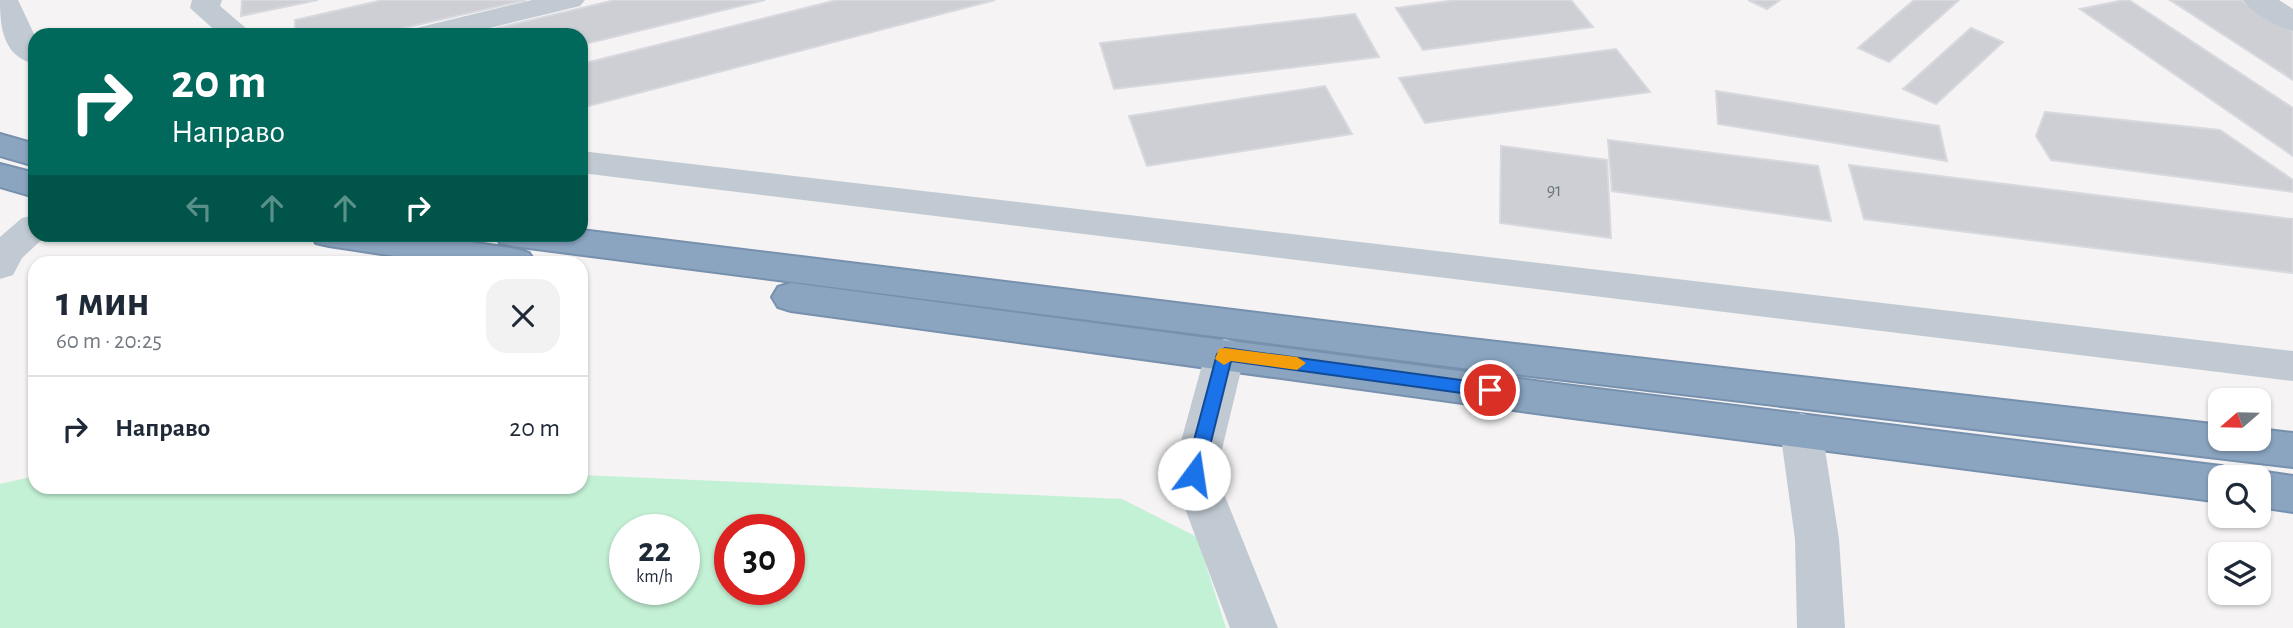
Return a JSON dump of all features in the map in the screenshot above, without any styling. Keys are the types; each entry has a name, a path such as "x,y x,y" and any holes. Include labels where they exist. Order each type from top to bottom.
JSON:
{"highway":[{"path":"0,145 28,153"},
{"path":"0,175 28,183"},
{"path":"382,242 476,256"},
{"path":"577,242 1467,354 2293,450"},
{"path":"588,271 1565,401 2208,482"},
{"path":"2271,491 2293,494"}],"street":[{"path":"3,0 19,37 28,47"},
{"path":"207,0 205,8 230,28"},
{"path":"452,28 570,0"},
{"path":"2258,0 2293,22"},
{"path":"588,163 2293,366"},
{"path":"0,266 20,231"},
{"path":"1225,354 1194,474 1254,628"},
{"path":"1801,430 1817,539 1821,628"}],"green space":[{"path":"588,475 1122,499 1197,537 1226,628 0,628 0,484 28,478 28,494 588,494"}],"building":[{"path":"242,0 318,0 241,16"},
{"path":"383,0 526,0 404,28 295,28 295,20"},
{"path":"615,0 765,0 588,43 588,28 497,28"},
{"path":"837,0 995,0 588,106 588,62"},
{"path":"1456,0 1571,0 1593,27 1423,50 1396,8"},
{"path":"1748,0 1780,0 1767,9"},
{"path":"1914,0 1959,0 1889,62 1858,48"},
{"path":"2129,0 2293,108 2293,156 2080,9"},
{"path":"2170,0 2241,0 2293,32 2293,80"},
{"path":"1355,14 1379,57 1114,89 1100,43"},
{"path":"1971,28 2003,42 1936,104 1903,89"},
{"path":"1616,49 1650,92 1425,123 1399,78"},
{"path":"1325,86 1352,134 1147,166 1129,116"},
{"path":"1716,91 1939,126 1947,161 1718,124"},
{"path":"2045,112 2220,130 2293,180 2293,192 2051,160 2036,136"},
{"path":"1608,140 1818,166 1831,221 1612,191"},
{"path":"1501,146 1607,160 1611,238 1500,223"},
{"path":"1849,165 2293,219 2293,273 1864,219"}],"slow traffic":[{"path":"1224,359 1225,354 1297,363"}],"route":[{"path":"1194,474 1225,354 1490,390"}]}
